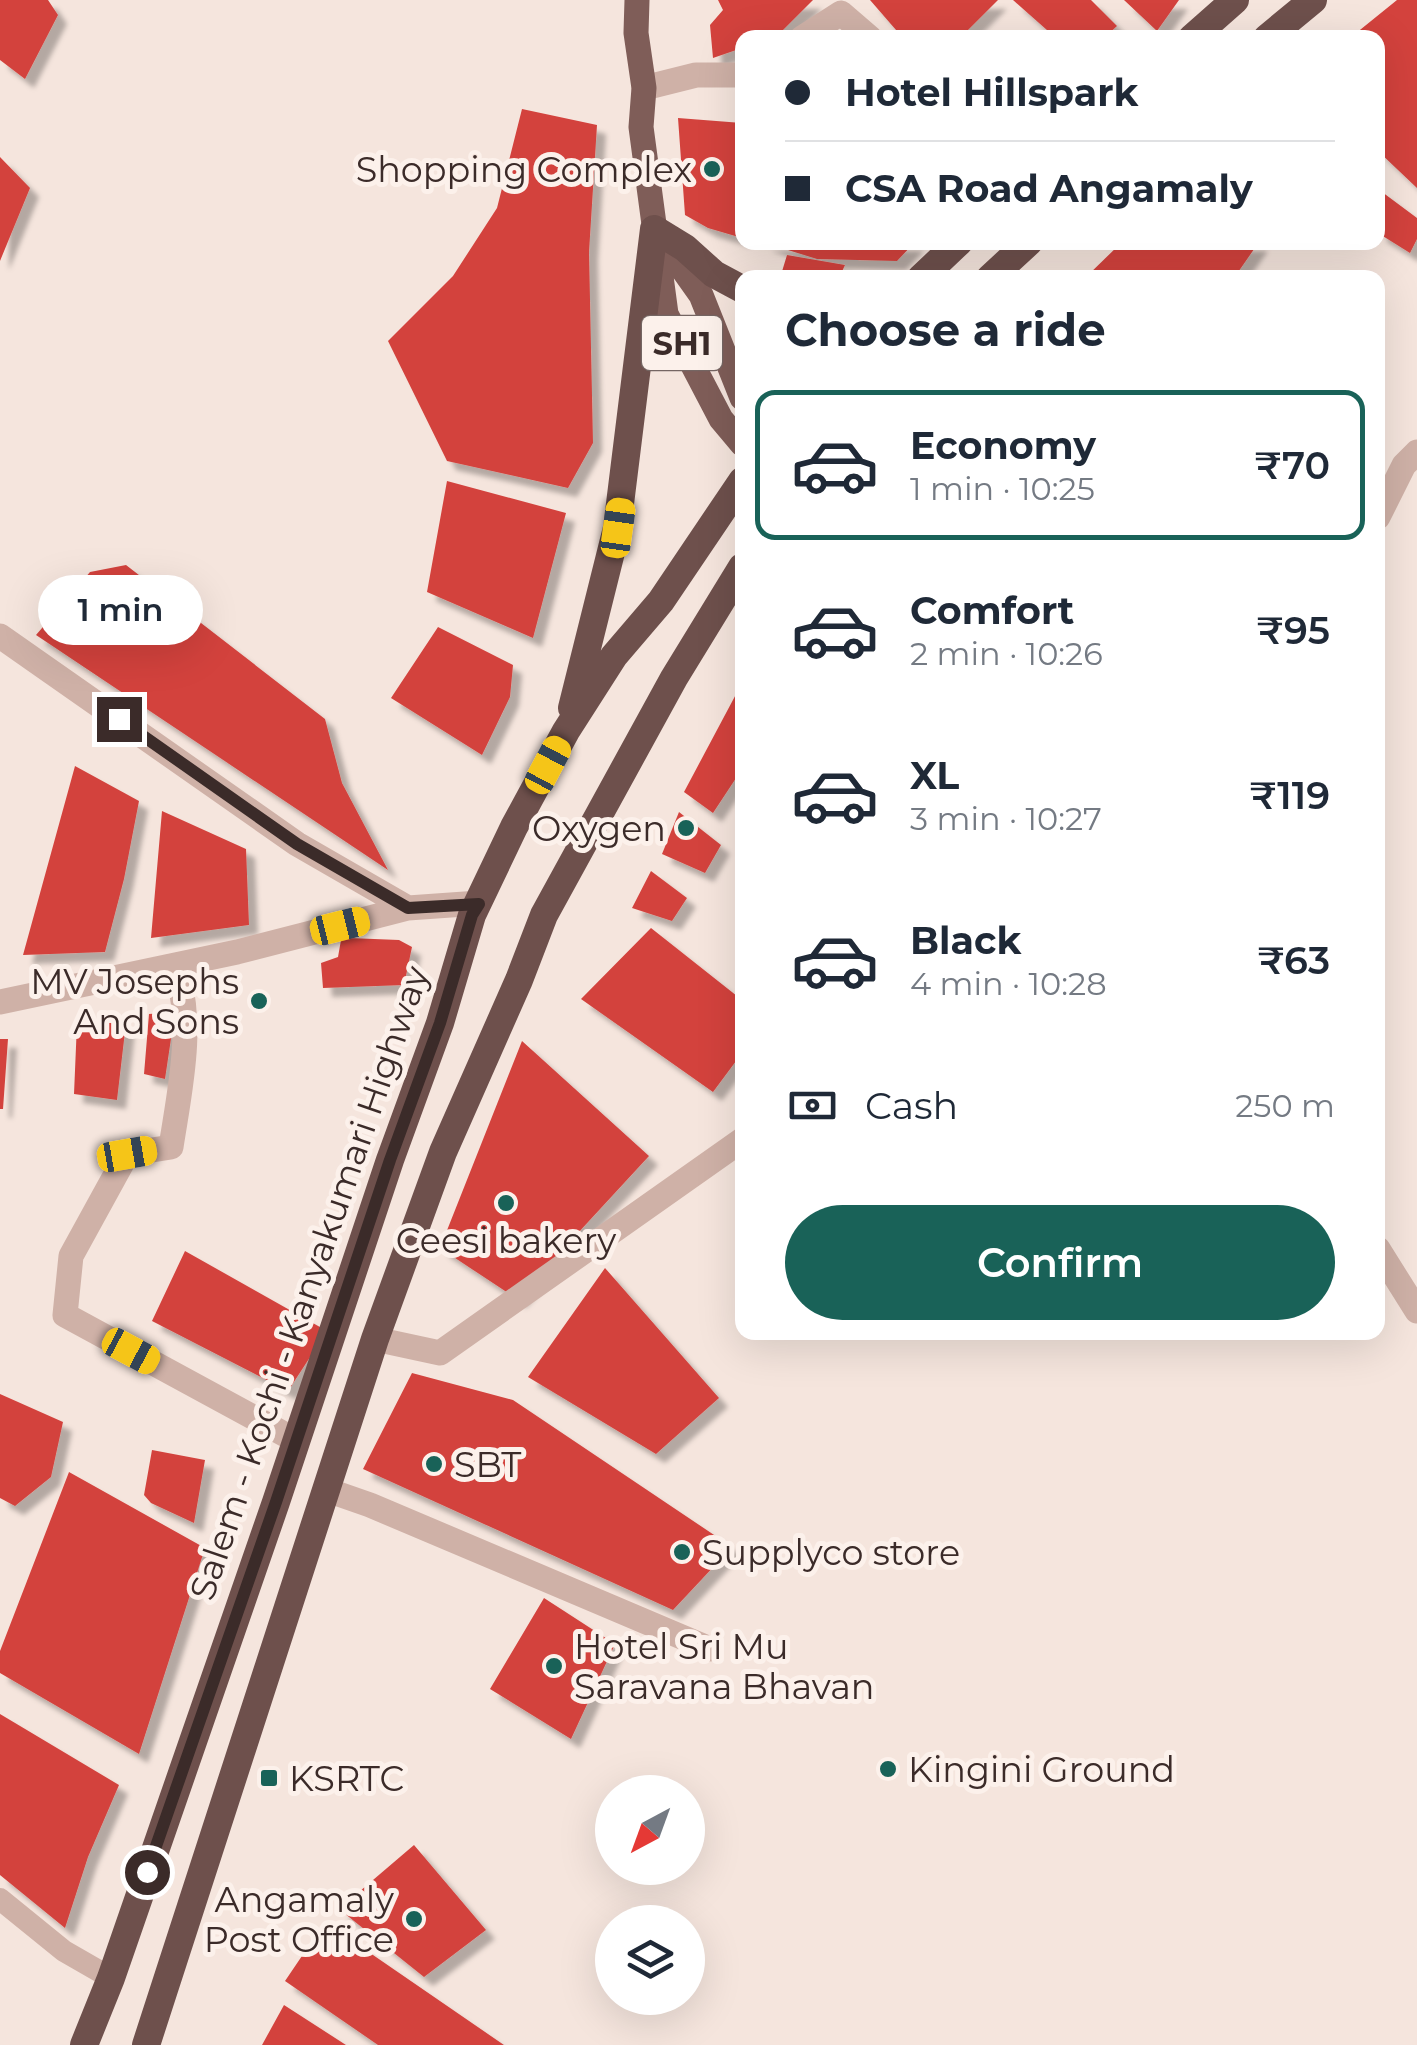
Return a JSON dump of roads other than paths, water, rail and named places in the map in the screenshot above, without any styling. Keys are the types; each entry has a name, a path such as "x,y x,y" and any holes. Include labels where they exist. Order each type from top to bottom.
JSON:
{"highway":[{"path":"1201,30 1235,0"},
{"path":"1277,30 1313,0"},
{"name":"SH1","path":"566,731 618,528 654,230 735,285"},
{"path":"930,270 951,250"},
{"path":"999,270 1020,250"},
{"name":"Salem - Kochi - Kanyakumari Highway","path":"84,2045 440,1023 472,915 566,731 614,656 662,602 735,492"},
{"path":"146,2045 376,1339 442,1152 544,915 674,678 735,578"}],"main road":[{"name":"SH1","path":"636,0 644,88 641,128 666,314 721,419 735,436"},
{"name":"SH1","path":"654,230 701,294 735,380"}],"street":[{"path":"814,30 841,13 861,30"},
{"path":"644,88 696,75 735,75"},
{"path":"1385,502 1404,465 1417,452"},
{"path":"0,636 297,844 408,908"},
{"path":"0,1002 175,966 408,908 479,904"},
{"path":"175,966 180,981 186,1052 171,1147 127,1154 71,1256 65,1315 295,1440"},
{"path":"376,1339 440,1352 735,1145"},
{"path":"1385,1260 1417,1311"},
{"path":"326,1490 710,1648"}],"lane":[{"path":"0,1900 64,1951 110,1978"}],"place":[{"name":"Shopping Complex","path":"712,169"},
{"name":"Oxygen","path":"686,828"},
{"name":"MV Josephs And Sons","path":"259,1001"},
{"name":"Ceesi bakery","path":"506,1203"},
{"name":"SBT","path":"434,1464"},
{"name":"Supplyco store","path":"682,1552"},
{"name":"Hotel Sri Mu Saravana Bhavan","path":"554,1666"},
{"name":"Kingini Ground","path":"888,1769"},
{"name":"KSRTC","path":"269,1778"},
{"name":"Angamaly Post Office","path":"414,1919"}]}
